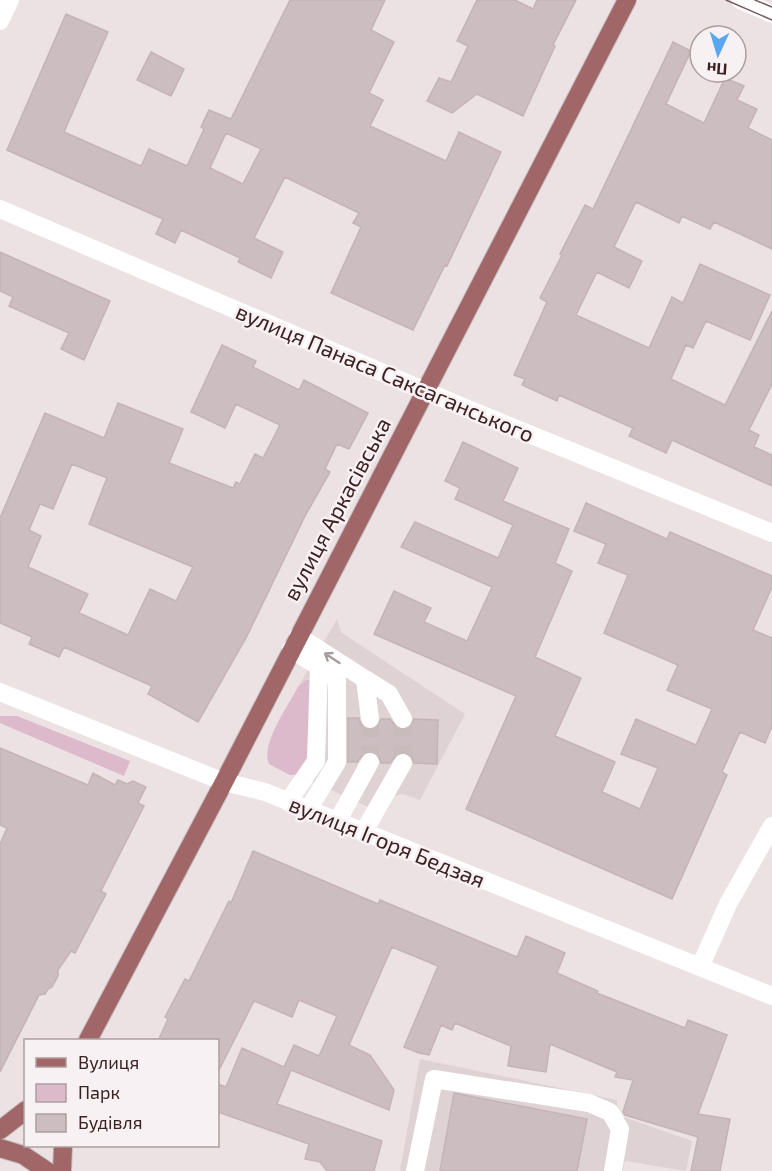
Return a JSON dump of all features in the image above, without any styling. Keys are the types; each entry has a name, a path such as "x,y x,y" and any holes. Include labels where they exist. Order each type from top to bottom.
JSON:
{"main road":[{"name":"вулиця Аркасівська","path":"89,1039 627,0"},
{"path":"0,1130 24,1112"},
{"path":"62,1171 63,1147"},
{"path":"0,1148 23,1155 47,1171"}],"street":[{"path":"0,21 10,0"},
{"path":"740,0 772,14"},
{"name":"вулиця Панаса Саксаганського","path":"0,209 425,390 772,533"},
{"path":"294,642 319,667 337,680 337,762 308,810"},
{"path":"294,642 389,694 403,719"},
{"path":"288,802 316,761 319,667"},
{"path":"365,679 370,719"},
{"name":"вулиця Ігоря Бедзая","path":"0,692 224,782 266,792 772,996"},
{"path":"337,822 370,762"},
{"path":"363,833 403,763"},
{"path":"700,967 728,904 772,826"},
{"path":"415,1171 434,1079 589,1103 610,1112 620,1129 613,1171"}],"shaded area":[{"path":"337,619 341,632 465,714 420,800 403,794 389,797 383,814 299,775 290,775 269,764 267,757 268,745"},
{"path":"420,1059 617,1100 618,1115 692,1141 686,1171 625,1161 623,1171 400,1171"}],"green space":[{"path":"306,680 313,680 306,765 299,774 290,775 269,764 269,746 282,714 298,687"},
{"path":"0,716 17,716 130,761 124,776 0,723"}],"building":[{"path":"290,0 385,0 371,30 394,42 369,93 383,100 370,126 446,161 459,132 501,152 447,266 445,265 413,330 331,293 361,227 353,223 359,213 285,177 254,238 283,252 271,278 238,262 240,258 181,230 175,243 156,234 163,219 7,150 66,14 108,32 64,132 141,166 149,149 187,166 204,129 201,127 209,110 231,119","holes":["226,133 261,149 243,184 210,168"]},
{"path":"477,0 515,0 533,9 537,0 576,0 553,45 555,46 523,116 477,94 452,113 427,101 439,78 451,82 468,46 457,41"},
{"path":"673,42 688,50 688,57 666,104 704,123 722,84 744,86 737,100 757,109 748,128 772,140 772,249 714,222 710,229 682,216 679,223 636,202 614,247 642,261 629,288 597,272 576,315 649,348 672,297 683,303 700,264 770,295 750,340 706,321 693,348 686,345 671,379 725,405 772,311 772,384 749,430 759,435 754,447 772,455 772,486 672,440 666,453 629,436 633,428 559,395 557,401 522,385 525,379 514,375 547,302 540,298 562,255 560,254 585,205 593,209"},
{"path":"151,52 184,69 171,96 137,80"},
{"path":"0,252 110,301 84,360 61,349 69,333 9,306 13,297 0,291"},
{"path":"222,345 256,361 253,367 299,390 304,380 368,413 349,449 337,444 325,469 330,472 305,516 246,638 198,722 148,694 152,686 64,647 59,657 29,644 32,637 0,623 0,518 45,413 104,438 118,403 183,429 169,463 233,488 236,482 240,484 255,454 263,458 280,425 236,404 225,428 191,412","holes":["72,464 107,478 89,524 193,567 176,601 150,589 128,635 79,613 88,594 28,567 41,536 29,530 40,504 53,509"]},
{"path":"463,442 518,468 503,501 569,529 555,563 572,571 535,657 581,678 555,736 615,762 602,792 640,809 658,768 621,754 636,719 696,745 712,709 667,690 678,665 604,633 628,575 598,563 606,544 574,531 586,503 667,539 670,532 772,576 772,587 753,630 772,638 772,726 765,743 740,732 722,772 727,775 672,899 466,809 516,696 374,634 394,591 431,608 424,622 467,641 492,587 401,547 415,522 498,558 513,525 455,499 460,488 445,481"},
{"path":"348,718 359,718 361,726 371,730 377,728 381,719 390,719 397,728 402,730 409,728 414,719 438,720 437,764 414,763 412,757 404,752 397,754 390,763 381,763 379,756 370,751 364,753 357,762 348,762"},
{"path":"0,748 88,785 93,773 115,785 118,780 127,784 133,781 146,787 138,803 144,806 101,891 106,894 75,953 71,951 58,970 58,976 52,987 45,994 39,995 0,1072 0,844 7,828 0,825"},
{"path":"253,851 378,904 380,900 517,957 526,936 565,953 557,973 598,991 597,993 685,1028 688,1020 727,1035 698,1114 730,1119 720,1171 691,1171 698,1137 625,1115 623,1112 633,1080 615,1077 617,1072 550,1044 546,1072 508,1066 511,1046 455,1023 452,1030 441,1025 429,1055 404,1047 438,966 392,947 349,1045 370,1055 394,1090 389,1110 291,1070 277,1104 382,1141 374,1171 327,1171 320,1162 305,1159 309,1144 219,1112 219,1084 226,1087 242,1048 284,1067 294,1045 319,1056 337,1016 299,1000 292,1017 254,1001 219,1070 219,1039 159,1039 168,1019 165,1017 185,979 189,981 229,901 231,903"},
{"path":"454,1093 587,1119 577,1171 440,1171"}],"tunnel":[{"path":"370,719 370,762"},
{"path":"403,719 403,763"}],"tram line":[{"path":"726,0 772,20"},
{"path":"755,0 772,7"}]}
